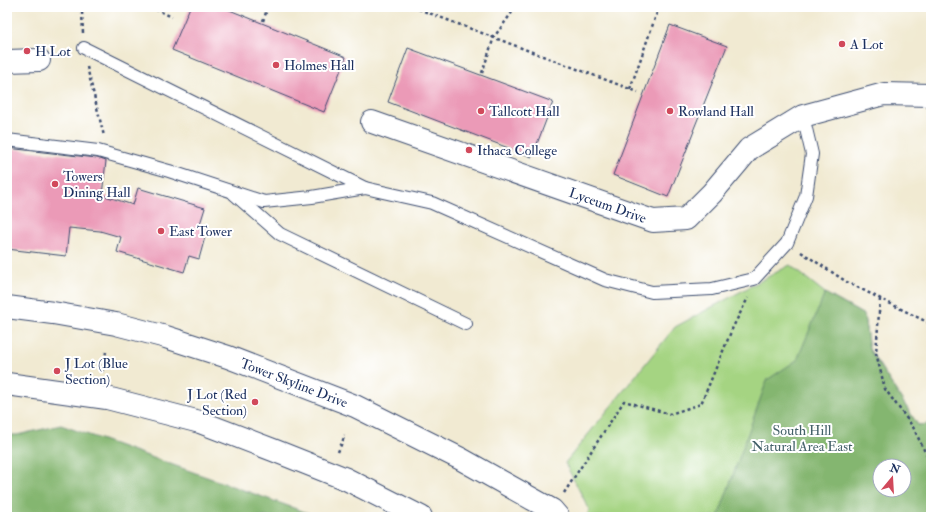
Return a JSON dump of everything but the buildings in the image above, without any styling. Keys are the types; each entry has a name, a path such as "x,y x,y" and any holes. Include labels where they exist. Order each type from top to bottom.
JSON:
{"street":[{"path":"7,61 39,60"},
{"name":"Lyceum Drive","path":"372,122 653,221 686,219 712,193 749,149 802,116 884,94 931,95"},
{"name":"Tower Skyline Drive","path":"7,307 53,312 116,324 166,337 228,357 354,406 461,459 555,514"},
{"path":"7,384 107,398 200,422 346,479 421,517"}],"lane":[{"path":"84,48 365,188 432,203 605,280 652,292 712,289 754,279 787,243 806,196 812,154 802,116"},
{"path":"7,140 98,151 264,202 312,197 365,188"},
{"path":"230,191 280,234 466,324"}],"path":[{"path":"90,7 82,12 84,57 109,154"},
{"path":"150,7 172,17"},
{"path":"263,21 268,7"},
{"path":"413,7 638,92"},
{"path":"432,7 432,14"},
{"path":"482,73 494,38 516,7"},
{"path":"630,89 659,7"},
{"path":"787,243 847,282 931,324"},
{"path":"555,514 624,401 670,414 701,404 733,328 750,294"},
{"path":"880,299 876,353 885,388 913,427 928,458 931,470"},
{"path":"102,372 106,352"},
{"path":"337,453 345,434"}],"green space":[{"name":"South Hill Natural Area East","path":"790,265 825,293 864,315 869,349 918,425 931,424 931,517 587,517 589,509 565,463 675,327"},
{"name":"South Hill Natural Area East","path":"825,293 864,315 869,349 918,425 931,424 931,517 718,517 767,380 797,360"},
{"path":"61,425 319,517 7,517 7,435 17,435"}],"place":[{"name":"A Lot","path":"842,44"},
{"name":"H Lot","path":"27,51"},
{"name":"Holmes Hall","path":"276,65"},
{"name":"Tallcott Hall","path":"481,111"},
{"name":"Rowland Hall","path":"670,111"},
{"name":"Ithaca College","path":"469,150"},
{"name":"Towers Dining Hall","path":"55,184"},
{"name":"East Tower","path":"161,231"},
{"name":"J Lot (Blue Section)","path":"57,371"},
{"name":"J Lot (Red Section)","path":"255,402"}]}
